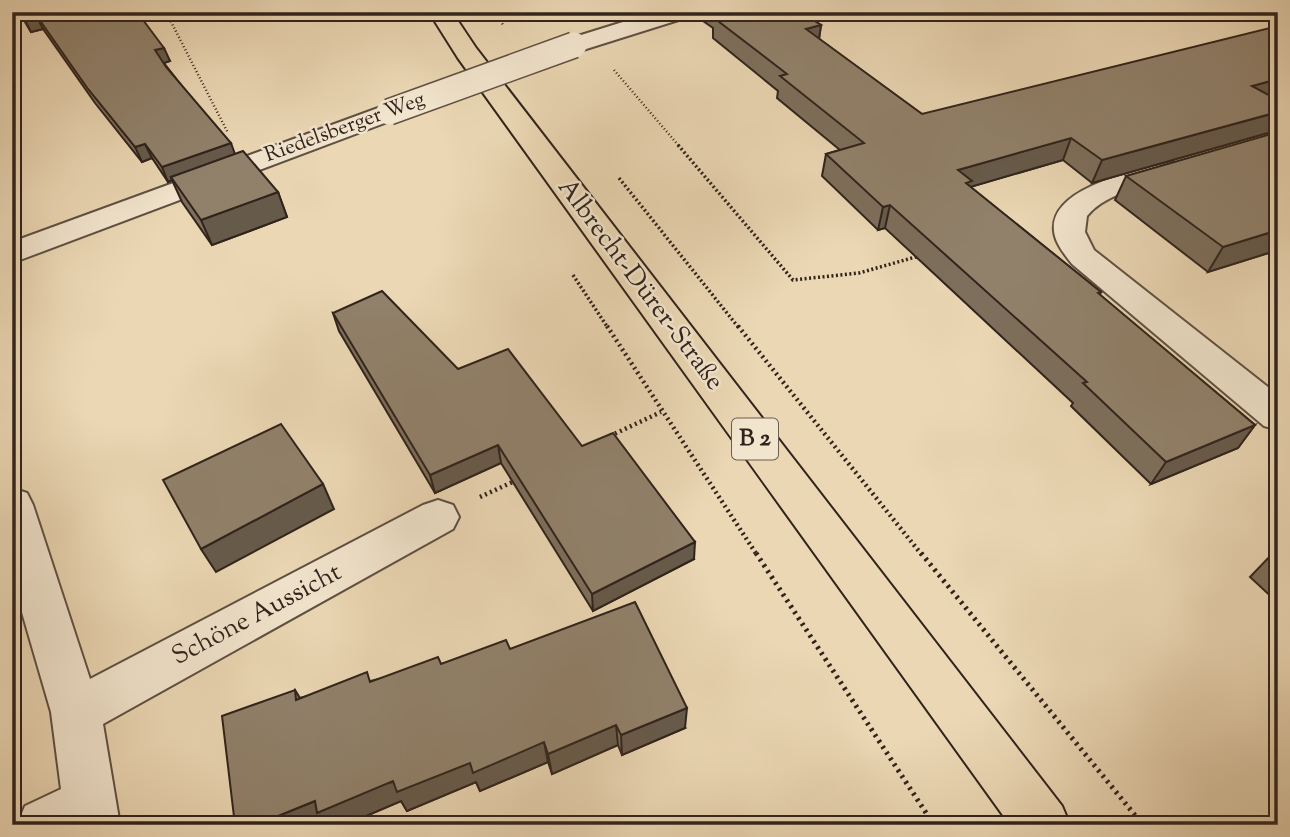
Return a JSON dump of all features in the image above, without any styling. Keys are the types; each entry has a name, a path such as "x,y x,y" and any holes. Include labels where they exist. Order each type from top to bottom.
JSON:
{"main road":[{"name":"Albrecht-Dürer-Straße","path":"440,12 475,64 1043,825"}],"street":[{"name":"Riedelsberger Weg","path":"12,253 389,112 581,43 680,12"},
{"path":"1202,162 1089,196 1072,211 1069,229 1083,257 1278,416"},
{"path":"12,505 76,712 92,814 44,825"},
{"name":"Schöne Aussicht","path":"76,712 438,517"}],"path":[{"path":"166,12 244,165"},
{"path":"581,43 793,280 859,273 924,254"},
{"path":"613,171 877,501 1143,825"},
{"path":"572,272 933,825"},
{"path":"602,440 661,412"},
{"path":"438,517 526,476"}],"building":[{"path":"20,12 137,12 164,48 155,50 166,67 231,143 162,167 145,144 135,147 88,89 36,15 24,18"},
{"path":"722,12 800,12 821,25 806,29 922,114 1278,26 1278,79 1252,86 1278,100 1278,112 1102,160 1071,138 958,170 972,181 966,183 1101,292 1098,293 1255,425 1166,462 1083,383 1087,382 890,205 883,207 826,154 864,143 780,76 787,74 714,18 726,15"},
{"path":"1278,132 1278,230 1223,247 1126,176"},
{"path":"243,151 278,192 201,220 171,177"},
{"path":"382,291 458,369 508,349 582,446 613,433 695,542 592,594 498,445 430,475 333,313"},
{"path":"281,424 323,484 201,549 163,480"},
{"path":"635,602 687,708 621,735 616,725 548,754 544,742 473,773 470,763 397,792 393,781 317,813 315,801 256,825 235,825 222,716 295,690 296,700 367,672 370,682 438,657 441,664 506,640 510,649"}]}
